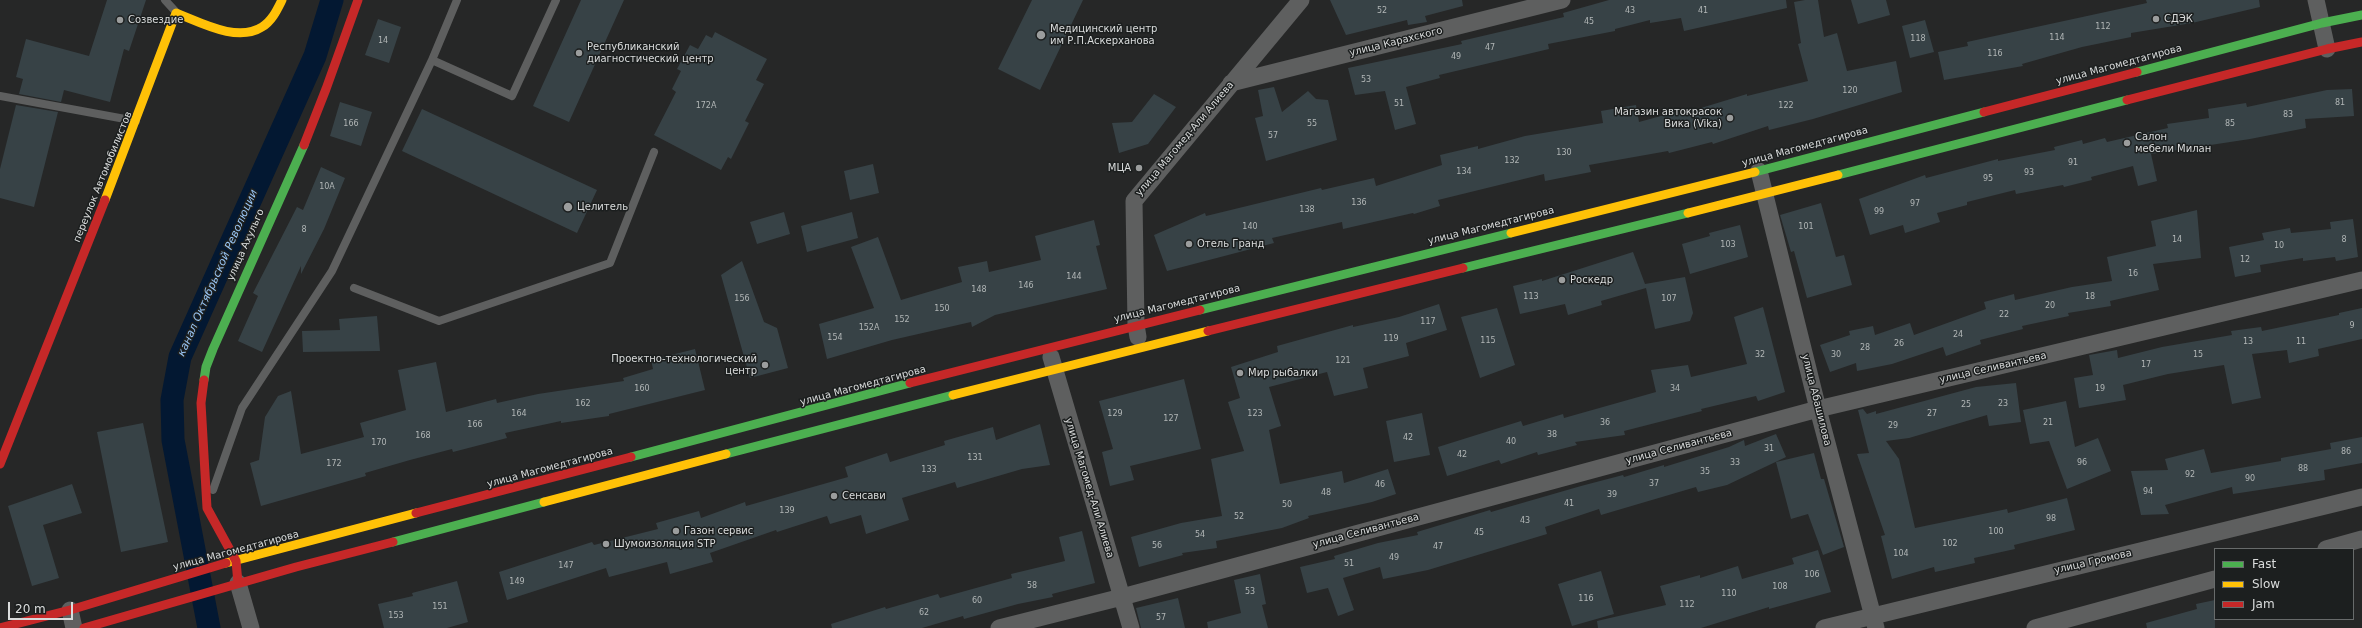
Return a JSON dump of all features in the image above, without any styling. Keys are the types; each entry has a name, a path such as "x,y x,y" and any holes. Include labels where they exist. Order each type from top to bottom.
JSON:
{"main road":[{"path":"176,13 234,32 252,32 266,26 282,0"},
{"name":"улица Ахульго","path":"207,508 201,421 202,385 206,367 325,94 344,46 358,0"},
{"name":"переулок Автомобилистов","path":"0,464 137,121 176,13"},
{"name":"улица Магомедтагирова","path":"0,628 70,610 222,564 1049,347 1759,171 2322,23 2362,15"},
{"path":"84,628 232,585 1053,370 1765,194 2327,49 2362,42"},
{"path":"207,508 236,561 232,585"}],"street":[{"name":"улица Магомед-Али Алиева","path":"1141,349 1136,325 1134,201 1301,0"},
{"name":"улица Карахского","path":"1231,83 1562,0"},
{"path":"2316,0 2327,49"},
{"name":"улица Абашилова","path":"1759,171 1818,409 1874,622"},
{"name":"улица Селивантьева","path":"999,628 1122,597 1818,409 2362,280"},
{"name":"улица Магомед-Али Алиева","path":"1049,347 1053,370 1131,628"},
{"name":"улица Громова","path":"1824,628 1874,622 2362,498"},
{"path":"2330,548 2362,539"},
{"path":"2035,628 2214,579"},
{"path":"232,585 251,628"},
{"path":"70,610 74,628"}],"lane":[{"path":"165,0 176,13"},
{"path":"176,13 180,0"},
{"path":"207,508 242,408 332,271 432,60 457,0"},
{"path":"432,60 512,96 556,0"},
{"path":"0,96 137,121"},
{"path":"354,288 439,321 610,263 654,152"}],"building":[{"path":"107,0 146,0 129,51 124,49 110,102 64,90 61,102 19,94 23,79 16,77 26,39 89,56"},
{"name":"Республиканский диагностический центр","path":"581,0 624,0 569,122 533,106"},
{"name":"Медицинский центр им Р.П.Аскерханова","path":"1032,0 1083,0 1040,90 998,69"},
{"path":"1330,0 1462,0 1463,6 1425,16 1427,22 1408,25 1407,20 1346,35"},
{"path":"1609,0 1786,0 1787,8 1684,31 1681,18 1650,23 1650,20 1615,29 1615,31 1548,44 1549,49 1439,75 1440,78 1406,87 1416,124 1395,130 1385,91 1355,95 1348,68 1462,44 1461,41 1564,17 1563,13"},
{"path":"1818,0 1824,37 1837,33 1847,71 1896,61 1902,92 1813,119 1769,130 1768,126 1713,144 1712,142 1669,153 1668,151 1589,165 1591,172 1545,181 1544,174 1438,200 1440,206 1414,214 1343,229 1342,222 1272,238 1274,243 1167,271 1154,235 1205,213 1206,216 1321,188 1322,190 1374,178 1376,186 1442,165 1440,155 1478,146 1478,149 1525,136 1603,123 1601,111 1636,105 1639,122 1690,108 1691,111 1747,94 1747,96 1808,81 1798,44 1801,43 1794,2"},
{"path":"1851,0 1886,0 1890,15 1858,24"},
{"path":"2146,0 2259,0 2260,7 2192,23 2131,33 2131,37 2082,47 2022,64 2023,66 1944,80 1938,52 1968,46 1967,42 2147,3"},
{"path":"378,19 401,27 389,63 365,55"},
{"path":"1925,20 1934,52 1910,58 1902,26"},
{"path":"715,32 767,59 756,80 764,84 745,121 749,123 731,159 728,157 721,170 654,135 676,92 672,89 681,71 677,69 690,45 698,49 706,35 712,38"},
{"path":"1274,87 1282,112 1308,91 1316,99 1328,100 1337,140 1266,161 1255,118 1263,116 1258,90"},
{"path":"2352,89 2354,116 2305,119 2306,128 2250,139 2151,154 2157,181 2138,186 2133,166 2091,177 2092,180 2064,187 2063,185 2016,194 2015,190 1967,202 1967,205 1937,213 1940,222 1905,233 1903,225 1870,235 1859,199 1925,175 1926,178 1998,159 1998,161 2055,150 2054,147 2082,140 2083,144 2105,138 2107,142 2168,128 2167,124 2209,118 2208,109 2246,103 2247,107 2327,90"},
{"path":"1154,94 1176,107 1148,144 1119,153 1112,123 1132,122"},
{"path":"340,102 372,112 361,146 330,136"},
{"path":"16,105 58,112 34,207 0,198 0,169"},
{"path":"422,109 597,190 577,233 402,151"},
{"path":"873,164 879,193 850,200 844,171"},
{"path":"321,167 345,178 324,229 301,274 301,266 262,352 238,341 258,296 253,293 297,207 303,210"},
{"path":"1821,203 1836,257 1844,255 1852,285 1807,298 1794,251 1791,252 1780,215"},
{"path":"2197,210 2201,258 2153,264 2159,290 2110,301 2111,306 2068,313 2069,316 2022,326 2023,329 1980,340 1981,344 1946,356 1943,347 1892,364 1857,371 1856,363 1830,372 1820,345 1850,335 1849,331 1873,326 1875,335 1910,323 1914,335 1986,309 1984,302 2014,294 2015,300 2072,287 2112,281 2107,257 2156,246 2151,221"},
{"path":"784,212 790,234 757,244 750,222"},
{"path":"852,212 858,238 807,252 801,226"},
{"path":"2353,219 2358,257 2336,261 2335,257 2303,261 2303,258 2260,265 2261,272 2235,277 2229,247 2264,240 2262,233 2290,228 2291,233 2331,229 2330,222"},
{"path":"1094,220 1100,245 1096,246 1107,289 995,315 972,327 971,322 892,340 827,359 819,324 874,308 851,247 878,237 901,300 962,282 958,267 987,261 989,272 1041,260 1035,236"},
{"path":"1740,225 1748,257 1690,274 1682,244 1710,236 1709,233"},
{"path":"1633,252 1645,284 1685,277 1693,313 1690,321 1655,329 1646,288 1601,301 1602,305 1568,315 1565,304 1520,314 1513,286 1542,279 1542,281"},
{"path":"742,261 764,322 777,328 788,368 750,378 721,275"},
{"path":"1439,304 1447,330 1406,343 1409,356 1363,368 1368,388 1334,396 1327,372 1269,387 1281,426 1269,430 1280,484 1342,471 1344,483 1388,469 1396,494 1372,502 1308,516 1309,518 1282,528 1216,541 1217,548 1182,553 1183,555 1139,567 1131,537 1181,523 1222,516 1211,459 1244,451 1228,402 1240,398 1231,367 1278,352 1277,346 1353,325 1353,327 1399,317"},
{"path":"1763,307 1785,392 1758,401 1756,396 1701,409 1702,411 1624,431 1625,435 1575,442 1577,445 1538,455 1537,452 1501,464 1499,460 1447,476 1438,447 1521,421 1523,426 1563,414 1564,418 1656,392 1651,370 1688,365 1691,377 1747,364 1734,317"},
{"path":"1497,308 1515,365 1480,378 1461,317"},
{"path":"2362,308 2362,339 2318,349 2319,356 2289,363 2287,350 2252,354 2261,398 2232,404 2224,365 2168,374 2123,385 2126,400 2079,408 2074,378 2093,375 2089,355 2117,350 2118,358 2162,347 2232,335 2231,331 2261,327 2262,331 2339,315 2339,313"},
{"path":"377,316 380,351 303,352 302,331 340,330 339,319"},
{"path":"695,349 705,390 609,414 609,416 561,423 561,421 505,433 507,438 453,452 452,449 410,460 365,473 366,476 261,506 250,463 259,460 265,417 278,396 291,391 301,454 364,437 360,423 406,410 398,370 436,362 446,412 496,399 497,403 538,394 624,381 623,378 653,369 651,360"},
{"path":"1184,379 1201,449 1130,466 1134,480 1110,486 1102,452 1113,449 1099,401"},
{"path":"2016,383 2021,422 1989,426 1987,415 1909,438 1886,441 1899,459 1915,528 2007,509 2008,513 2067,498 2075,530 2014,545 2015,549 1974,558 1975,563 1935,572 1934,567 1892,579 1881,536 1885,535 1857,454 1869,453 1858,410 1863,409 1867,414 1876,411 1876,414 1976,387"},
{"path":"2066,401 2075,447 2098,438 2111,471 2067,489 2049,441 2030,444 2023,410"},
{"path":"1422,413 1430,455 1394,462 1386,421"},
{"path":"143,423 168,542 121,552 97,432"},
{"path":"1040,424 1050,465 1022,469 957,488 955,482 902,498 909,520 866,534 861,515 830,524 827,516 777,532 776,530 710,553 713,562 670,574 667,562 609,577 606,568 507,600 499,572 592,542 594,545 658,529 656,523 699,511 701,518 745,502 746,506 848,477 845,467 887,453 890,462 945,445 944,441 993,427 996,440"},
{"path":"1776,434 1786,457 1727,485 1698,492 1696,487 1601,515 1599,509 1545,527 1547,534 1428,570 1383,579 1380,567 1343,578 1354,610 1338,616 1328,588 1307,593 1300,567 1335,559 1334,556 1378,543 1418,535 1417,532 1490,510 1491,512 1623,475 1624,477 1664,465 1664,467 1729,447 1744,440 1745,446"},
{"path":"2362,437 2362,463 2324,470 2325,480 2233,494 2232,487 2165,505 2169,514 2141,515 2131,471 2168,470 2165,459 2204,449 2211,473 2281,461 2281,458 2331,449 2330,443"},
{"path":"1814,453 1821,479 1824,479 1844,547 1823,555 1808,514 1791,519 1776,462"},
{"path":"72,484 82,513 43,525 59,578 32,586 8,506"},
{"path":"1082,531 1095,583 1052,594 1053,597 1018,604 964,619 963,616 922,628 832,628 831,624 885,607 886,609 938,594 940,598 1012,578 1011,574 1065,561 1059,537"},
{"path":"1818,550 1831,592 1769,609 1769,607 1701,628 1598,628 1597,621 1666,605 1660,586 1700,575 1700,578 1738,566 1742,579 1794,564 1792,558"},
{"path":"1601,571 1614,614 1572,626 1558,584"},
{"path":"1260,574 1266,604 1262,605 1268,628 1208,628 1207,622 1241,613 1234,580"},
{"path":"457,581 468,622 447,628 384,628 378,604 413,596 412,593"},
{"path":"1178,598 1185,628 1141,628 1136,608"},
{"path":"2214,600 2215,628 2147,628 2146,623 2197,609 2196,604"}],"waterway":[{"name":"канал Октябрьской Революции","path":"209,628 173,440 172,400 180,357 315,56 332,0"}],"traffic: fast":[{"path":"2137,72 2322,23 2362,15"},
{"path":"1838,175 2127,100"},
{"path":"1755,172 1984,112"},
{"path":"204,380 206,367 213,349 304,145"},
{"path":"1463,268 1688,213"},
{"path":"1200,310 1511,233"},
{"path":"631,457 910,383"},
{"path":"726,454 953,395"},
{"path":"393,542 544,502"}],"traffic: slow":[{"path":"105,200 176,13 207,26 230,32 241,33 252,31 266,25 274,15 282,0"},
{"path":"1511,233 1755,172"},
{"path":"1688,213 1838,175"},
{"path":"953,395 1208,331"},
{"path":"544,502 726,454"},
{"path":"226,563 416,513"}],"traffic: jam":[{"path":"304,145 358,0"},
{"path":"2127,100 2327,49 2362,42"},
{"path":"1984,112 2137,72"},
{"path":"0,464 105,200"},
{"path":"1208,331 1463,268"},
{"path":"910,383 1200,310"},
{"path":"204,380 201,403 207,508 236,561 238,583"},
{"path":"416,513 631,457"},
{"path":"84,628 296,567 393,542"},
{"path":"0,628 70,610 226,563"}],"place":[{"name":"СДЭК","path":"2156,19"},
{"name":"Созвездие","path":"120,20"},
{"name":"Медицинский центр им Р.П.Аскерханова","path":"1041,35"},
{"name":"Республиканский диагностический центр","path":"579,53"},
{"name":"Магазин автокрасок Вика (Vika)","path":"1730,118"},
{"name":"Салон мебели Милан","path":"2127,143"},
{"name":"МЦА","path":"1139,168"},
{"name":"Целитель","path":"568,207"},
{"name":"Отель Гранд","path":"1189,244"},
{"name":"Роскедр","path":"1562,280"},
{"name":"Проектно-технологический центр","path":"765,365"},
{"name":"Мир рыбалки","path":"1240,373"},
{"name":"Сенсави","path":"834,496"},
{"name":"Газон сервис","path":"676,531"},
{"name":"Шумоизоляция STP","path":"606,544"}]}
